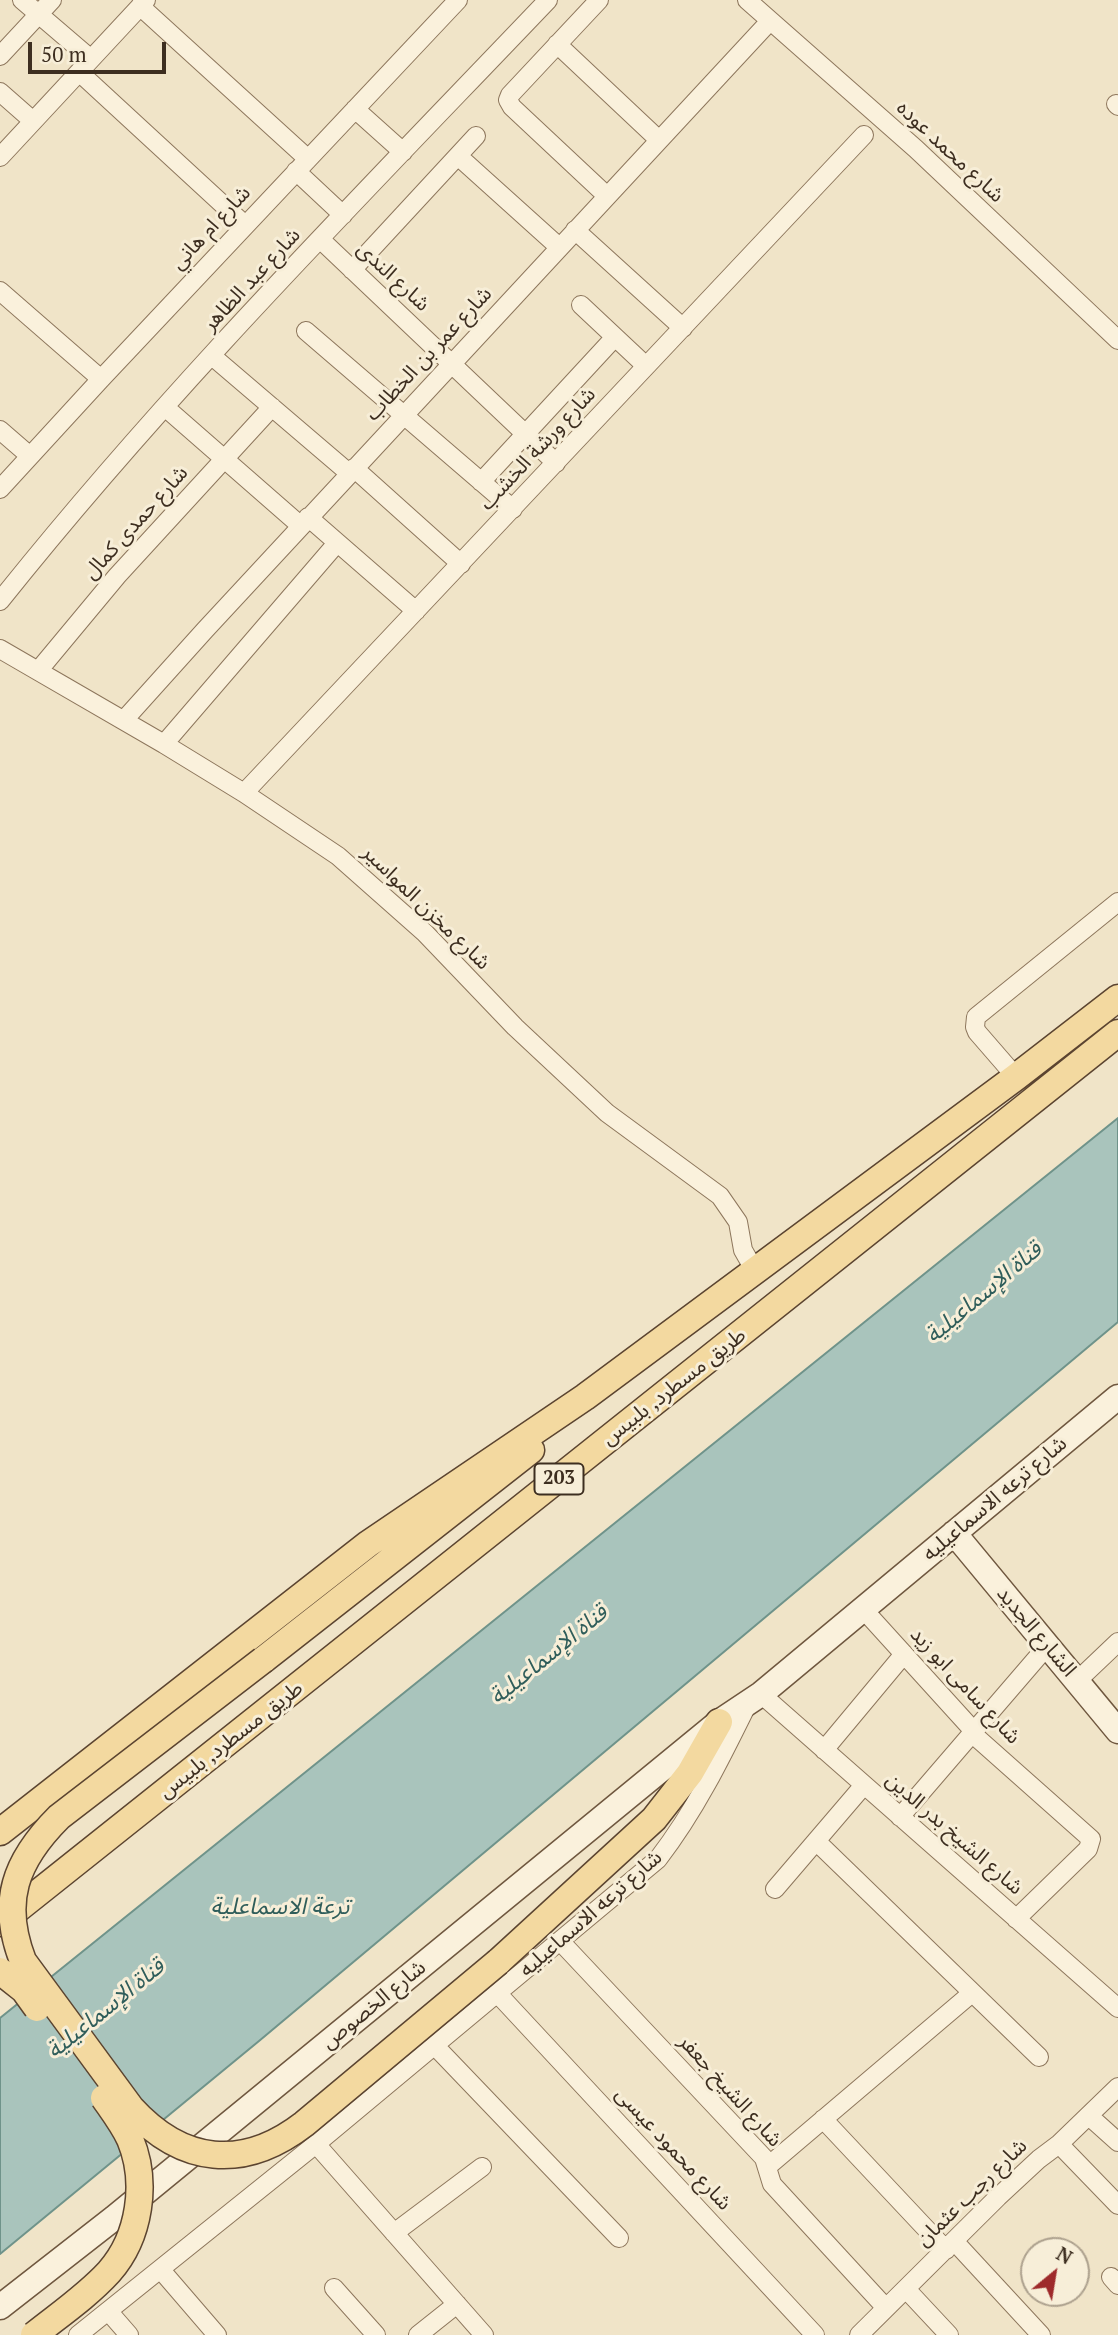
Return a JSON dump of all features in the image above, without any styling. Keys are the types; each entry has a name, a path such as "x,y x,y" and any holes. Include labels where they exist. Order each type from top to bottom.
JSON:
{"main road":[{"name":"طريق مسطرد, بلبيس","path":"0,1832 368,1544 585,1397 1016,1077 1118,998"},
{"name":"طريق مسطرد, بلبيس","path":"0,1923 1118,1033"},
{"path":"585,1397 506,1472 59,1817 43,1833 19,1870 13,1892 11,1916 23,1961 131,2108 145,2124 162,2137 203,2154 247,2153 267,2147 304,2124 498,1962 654,1819 690,1773 719,1722"},
{"name":"شارع ترعه الاسماعيليه","path":"755,1698 1118,1397"},
{"name":"الشارع الجديد","path":"954,1533 1118,1731"},
{"name":"شارع الخصوص","path":"0,2307 114,2218 719,1722 755,1698"},
{"path":"0,1971 24,1990 117,2115 130,2139 138,2166 140,2194 136,2221 126,2247 110,2270 91,2290 34,2335"}],"street":[{"path":"22,0 39,14 85,66 246,225"},
{"path":"0,56 52,0"},
{"name":"شارع ام هاني","path":"0,489 458,0"},
{"name":"شارع عبد الظاهر","path":"0,601 71,513 212,356 548,0"},
{"path":"599,0 508,100 512,107 607,196"},
{"name":"شارع محمد عوده","path":"747,0 916,149 1118,340"},
{"path":"4,145 33,121 143,3 302,165 343,215"},
{"name":"شارع عمر بن الخطاب","path":"124,720 770,20"},
{"path":"557,44 659,141"},
{"path":"0,92 33,121"},
{"path":"355,109 403,152"},
{"name":"شارع ورشة الخشب","path":"244,793 864,135"},
{"path":"352,270 476,136"},
{"path":"458,156 559,247"},
{"path":"575,230 683,328"},
{"name":"شارع الندى","path":"320,239 556,463"},
{"path":"0,291 101,379"},
{"path":"581,305 646,366"},
{"path":"306,331 513,509"},
{"path":"481,482 615,337"},
{"path":"212,356 461,564"},
{"name":"شارع حمدى كمال","path":"38,671 117,576 272,407"},
{"path":"166,408 304,522 337,542 416,611"},
{"path":"0,430 30,456"},
{"path":"164,744 337,542"},
{"name":"شارع مخزن المواسير","path":"0,649 244,793 348,864 425,933 515,1027 607,1113 720,1196 738,1222 743,1250 755,1270"},
{"path":"1016,1077 977,1032 974,1022 976,1017 1115,911"},
{"name":"شارع سامى ابو زيد","path":"863,1609 971,1728 972,1733 1090,1838 1088,1849 1016,1919"},
{"path":"1077,1681 1118,1642"},
{"path":"900,1817 1048,1645"},
{"path":"824,1750 904,1654"},
{"name":"شارع الشيخ بدر الدين","path":"755,1698 824,1750 1118,2008"},
{"name":"شارع ترعه الاسماعيليه","path":"78,2335 316,2144 659,1859 702,1795 755,1698"},
{"path":"775,1889 864,1785"},
{"path":"816,1841 1039,2057"},
{"name":"شارع الشيخ جعفر","path":"560,1941 764,2158 772,2184 886,2308"},
{"path":"767,2167 972,1993"},
{"name":"شارع محمود عيسى","path":"498,1994 815,2335"},
{"path":"435,2046 619,2238"},
{"name":"شارع رجب عثمان","path":"859,2335 1007,2188 1090,2116 1118,2087"},
{"path":"1090,2116 1118,2142"},
{"path":"823,2119 1041,2335"},
{"path":"316,2144 484,2335"},
{"path":"1059,2144 1118,2205"},
{"path":"394,2233 482,2167"},
{"path":"161,2270 217,2335"},
{"path":"334,2288 376,2335"},
{"path":"906,2288 949,2335"},
{"path":"418,2335 457,2304"},
{"path":"109,2312 129,2335"}],"water":[{"name":"ترعة الاسماعلية","path":"1118,1118 1118,1322 259,2041 0,2254 0,2018"}],"water label":[{"name":"قناة الإسماعيلية","path":"984,1293"},
{"name":"قناة الإسماعيلية","path":"549,1655"},
{"name":"قناة الإسماعيلية","path":"106,2009"}]}
